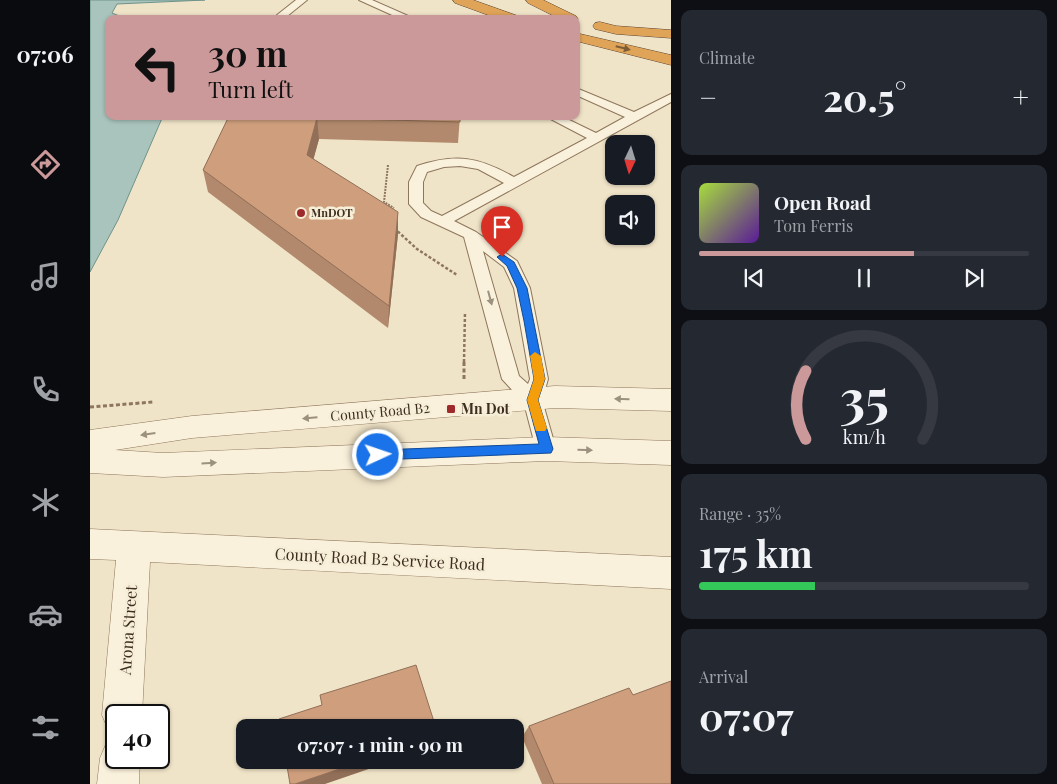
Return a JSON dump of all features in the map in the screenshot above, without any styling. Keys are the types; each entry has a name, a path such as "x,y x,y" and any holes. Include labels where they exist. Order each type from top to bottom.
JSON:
{"highway":[{"path":"460,0 502,15"},
{"path":"533,0 562,15"},
{"path":"580,21 616,30 671,34"},
{"path":"580,38 671,60"}],"street":[{"name":"County Road B2","path":"90,442 192,427 554,397 671,400"},
{"path":"90,461 163,465 546,449 671,453"},
{"name":"County Road B2 Service Road","path":"90,544 671,574"},
{"name":"Arona Street","path":"123,704 134,546"},
{"path":"118,784 119,769"}],"lane":[{"path":"284,15 302,0"},
{"path":"364,0 400,15"},
{"path":"580,93 634,117"},
{"path":"442,222 671,97"},
{"path":"559,120 597,138"},
{"path":"514,183 483,166 462,163 438,163 422,169 416,182 416,204 426,214 471,235 511,264 522,288 539,379 533,400 546,449"},
{"path":"471,235 511,379 533,400"}],"path":[{"path":"394,228 417,249 464,279"},
{"path":"464,382 466,303"}],"water":[{"path":"90,0 205,0 117,4 112,13 117,15 105,15 105,120 161,120 118,220 90,272"}],"building":[{"name":"MnDOT","path":"227,120 316,120 307,155 398,212 389,306 203,170"},
{"name":"MnDOT","path":"388,120 460,120 460,122"},
{"path":"416,665 433,719 279,719 322,705 320,695"},
{"path":"671,681 671,784 554,784 529,726 629,688 633,695"},
{"path":"288,769 339,769 295,784 290,784"}],"slow traffic":[{"path":"535,356 539,379 533,400 541,428"}],"place":[{"name":"MnDOT","path":"301,213"},
{"name":"Mn Dot","path":"451,409"}],"route":[{"path":"378,455 546,449 533,400 539,379 530,321 522,288 511,264 502,257"}]}
